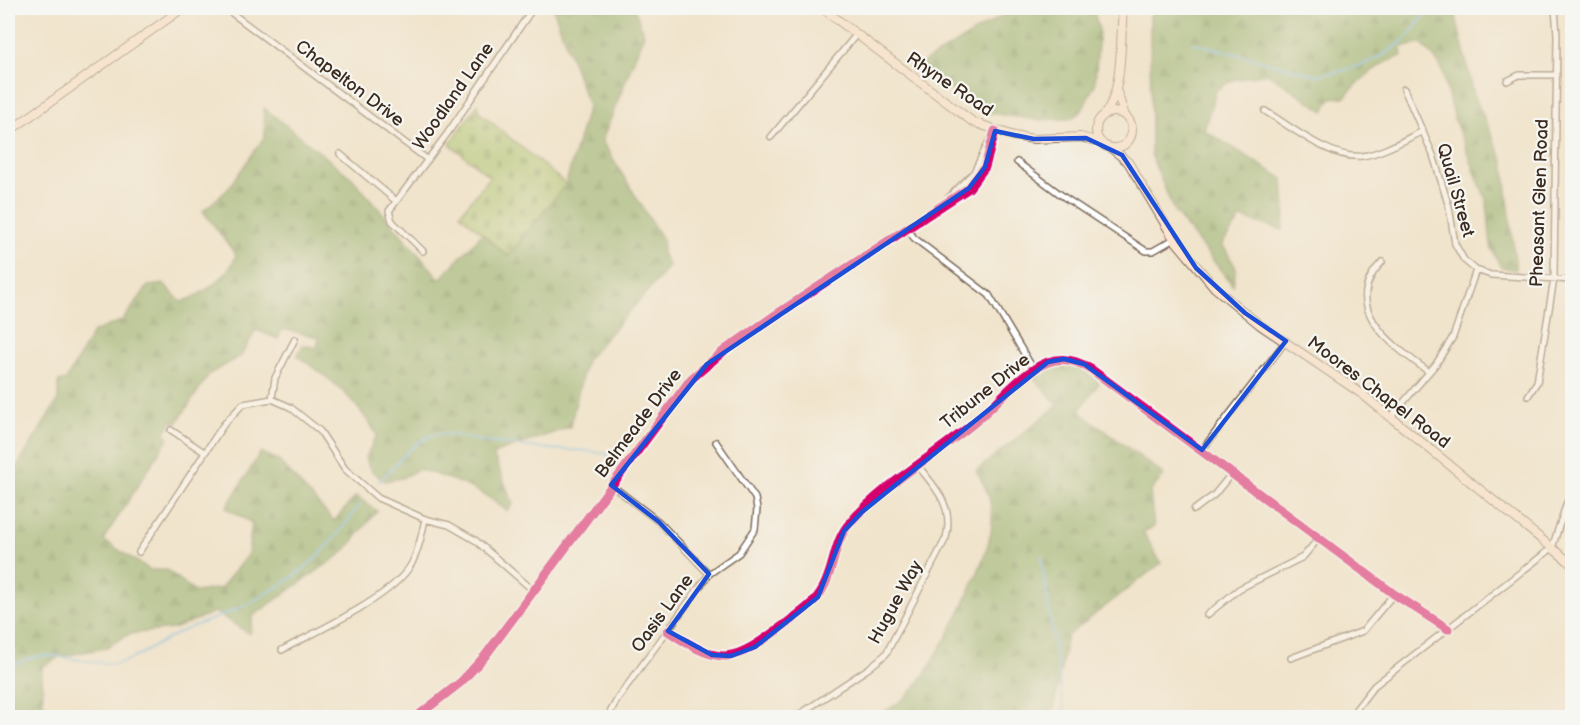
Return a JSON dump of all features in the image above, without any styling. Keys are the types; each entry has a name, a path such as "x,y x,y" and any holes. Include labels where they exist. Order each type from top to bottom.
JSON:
{"main road":[{"path":"8,132 183,8"},
{"name":"Rhyne Road","path":"822,8 972,122 995,131 1034,139 1080,137 1101,142"},
{"path":"1080,137 1089,133 1112,105 1116,91 1122,8"},
{"path":"1116,91 1131,126 1128,162"},
{"path":"1125,116 1114,112 1101,118 1096,132 1101,142 1111,148 1122,146 1130,138"},
{"name":"Moores Chapel Road","path":"1111,148 1128,162 1174,238 1215,288 1260,324 1340,377 1392,417 1572,564"}],"street":[{"name":"Chapelton Drive","path":"225,8 428,160"},
{"name":"Woodland Lane","path":"396,201 428,160 534,8"},
{"name":"Pheasant Glen Road","path":"1528,396 1537,382 1554,279 1557,75 1555,8"},
{"path":"771,137 856,35"},
{"path":"1507,81 1519,75 1557,75"},
{"name":"Quail Street","path":"1404,89 1423,131 1446,196 1455,244 1464,260 1476,270"},
{"path":"1265,111 1325,147 1345,155 1371,154 1423,131"},
{"name":"Belmeade Drive","path":"415,717 461,682 479,662 684,387 707,364 906,227 959,195 979,177 990,153 995,131"},
{"path":"340,154 396,201 389,211 389,217 423,251"},
{"path":"1017,162 1064,197 1146,251 1153,251 1174,238"},
{"path":"906,227 914,238 989,295 1034,370"},
{"path":"1382,262 1369,285 1368,306 1371,318 1384,337 1428,372"},
{"path":"1392,417 1453,337 1476,270 1491,275 1572,279"},
{"path":"272,399 275,378 295,339"},
{"path":"1202,450 1286,341"},
{"name":"Tribune Drive","path":"668,631 694,649 712,655 731,656 755,647 813,602 827,580 848,526 918,466 974,423 1034,370 1055,359 1084,364 1394,594 1448,629"},
{"path":"139,552 204,452 243,404 272,399 290,407 320,432 345,469 378,498 425,519 449,525 475,540 534,591"},
{"path":"171,430 204,452"},
{"name":"Oasis Lane","path":"607,717 618,698 709,574 739,553 748,544 755,529 757,509 748,485 716,442"},
{"name":"Hugue Way","path":"794,717 869,668 886,654 946,538 949,518 947,507 918,466"},
{"path":"1194,510 1214,495 1232,474"},
{"path":"611,485 659,522 709,574"},
{"path":"1349,717 1374,686 1552,548 1567,502 1572,494"},
{"path":"282,650 384,593 411,564 422,536 425,519"},
{"path":"1207,615 1239,589 1303,557 1319,538"},
{"path":"1291,658 1363,631 1394,594"}],"highlighted area":[{"path":"995,131 1034,139 1086,138 1122,155 1196,268 1245,313 1286,341 1202,450 1084,364 1064,359 1048,362 862,512 844,531 818,597 755,647 731,656 712,655 668,631 709,574 659,522 611,485 707,364 969,188 985,167"}],"green space":[{"path":"553,8 634,8 644,34 602,141 663,241 662,253 669,267 586,360 570,427 493,454 513,504 507,511 476,490 418,469 402,478 384,481 370,469 365,458 377,435 368,421 342,390 297,356 303,345 317,348 319,337 282,329 278,339 256,330 241,356 209,374 177,423 172,421 164,433 169,437 103,540 150,570 167,570 195,592 221,588 248,554 252,523 226,508 261,452 278,460 334,521 356,496 377,511 344,552 253,616 250,634 215,612 173,629 129,634 105,648 59,657 42,667 43,704 62,717 8,718 8,482 58,400 58,382 66,380 93,332 123,320 148,286 164,284 181,302 206,290 222,278 233,263 236,255 203,211 228,189 265,136 264,108 352,178 440,279 482,234 508,256 566,183 588,106"},
{"path":"1015,8 1093,8 1099,30 1095,84 1082,111 1070,119 1037,120 984,112 916,67"},
{"path":"1155,8 1454,8 1474,95 1504,163 1516,270 1501,267 1491,247 1487,202 1454,119 1441,66 1422,44 1401,47 1402,56 1370,72 1345,97 1331,98 1324,111 1267,73 1232,80 1216,90 1204,130 1283,179 1285,211 1283,230 1241,218 1222,244 1236,268 1233,286 1174,211 1151,155 1150,16"},
{"path":"478,104 479,112 566,184 508,256 460,214 490,177 450,144"},
{"path":"1066,365 1081,369 1099,383 1079,411 1164,475 1150,492 1154,527 1143,532 1161,563 1067,636 1052,717 874,717 905,698 930,666 958,615 982,562 992,523 989,496 976,471 1058,405 1034,378 1050,367"}],"waterway":[{"path":"1194,43 1316,75 1351,69 1381,56 1408,36 1428,8"},
{"path":"379,481 419,442 434,435 443,434 486,442 589,451 613,456"},
{"path":"8,668 43,656 112,664 129,660 183,630 235,610 290,579 319,555 359,505"},
{"path":"1041,556 1065,718"}],"cycle path":[{"path":"415,718 461,682 485,656 691,379 725,350 777,314 969,188 985,167 995,131"},
{"path":"668,631 702,651 727,656 752,647 767,637 806,608 820,594 827,581 843,532 862,510 893,483 975,422 1028,373 1048,362 1060,359 1076,362 1091,369 1394,594 1448,629"}]}
